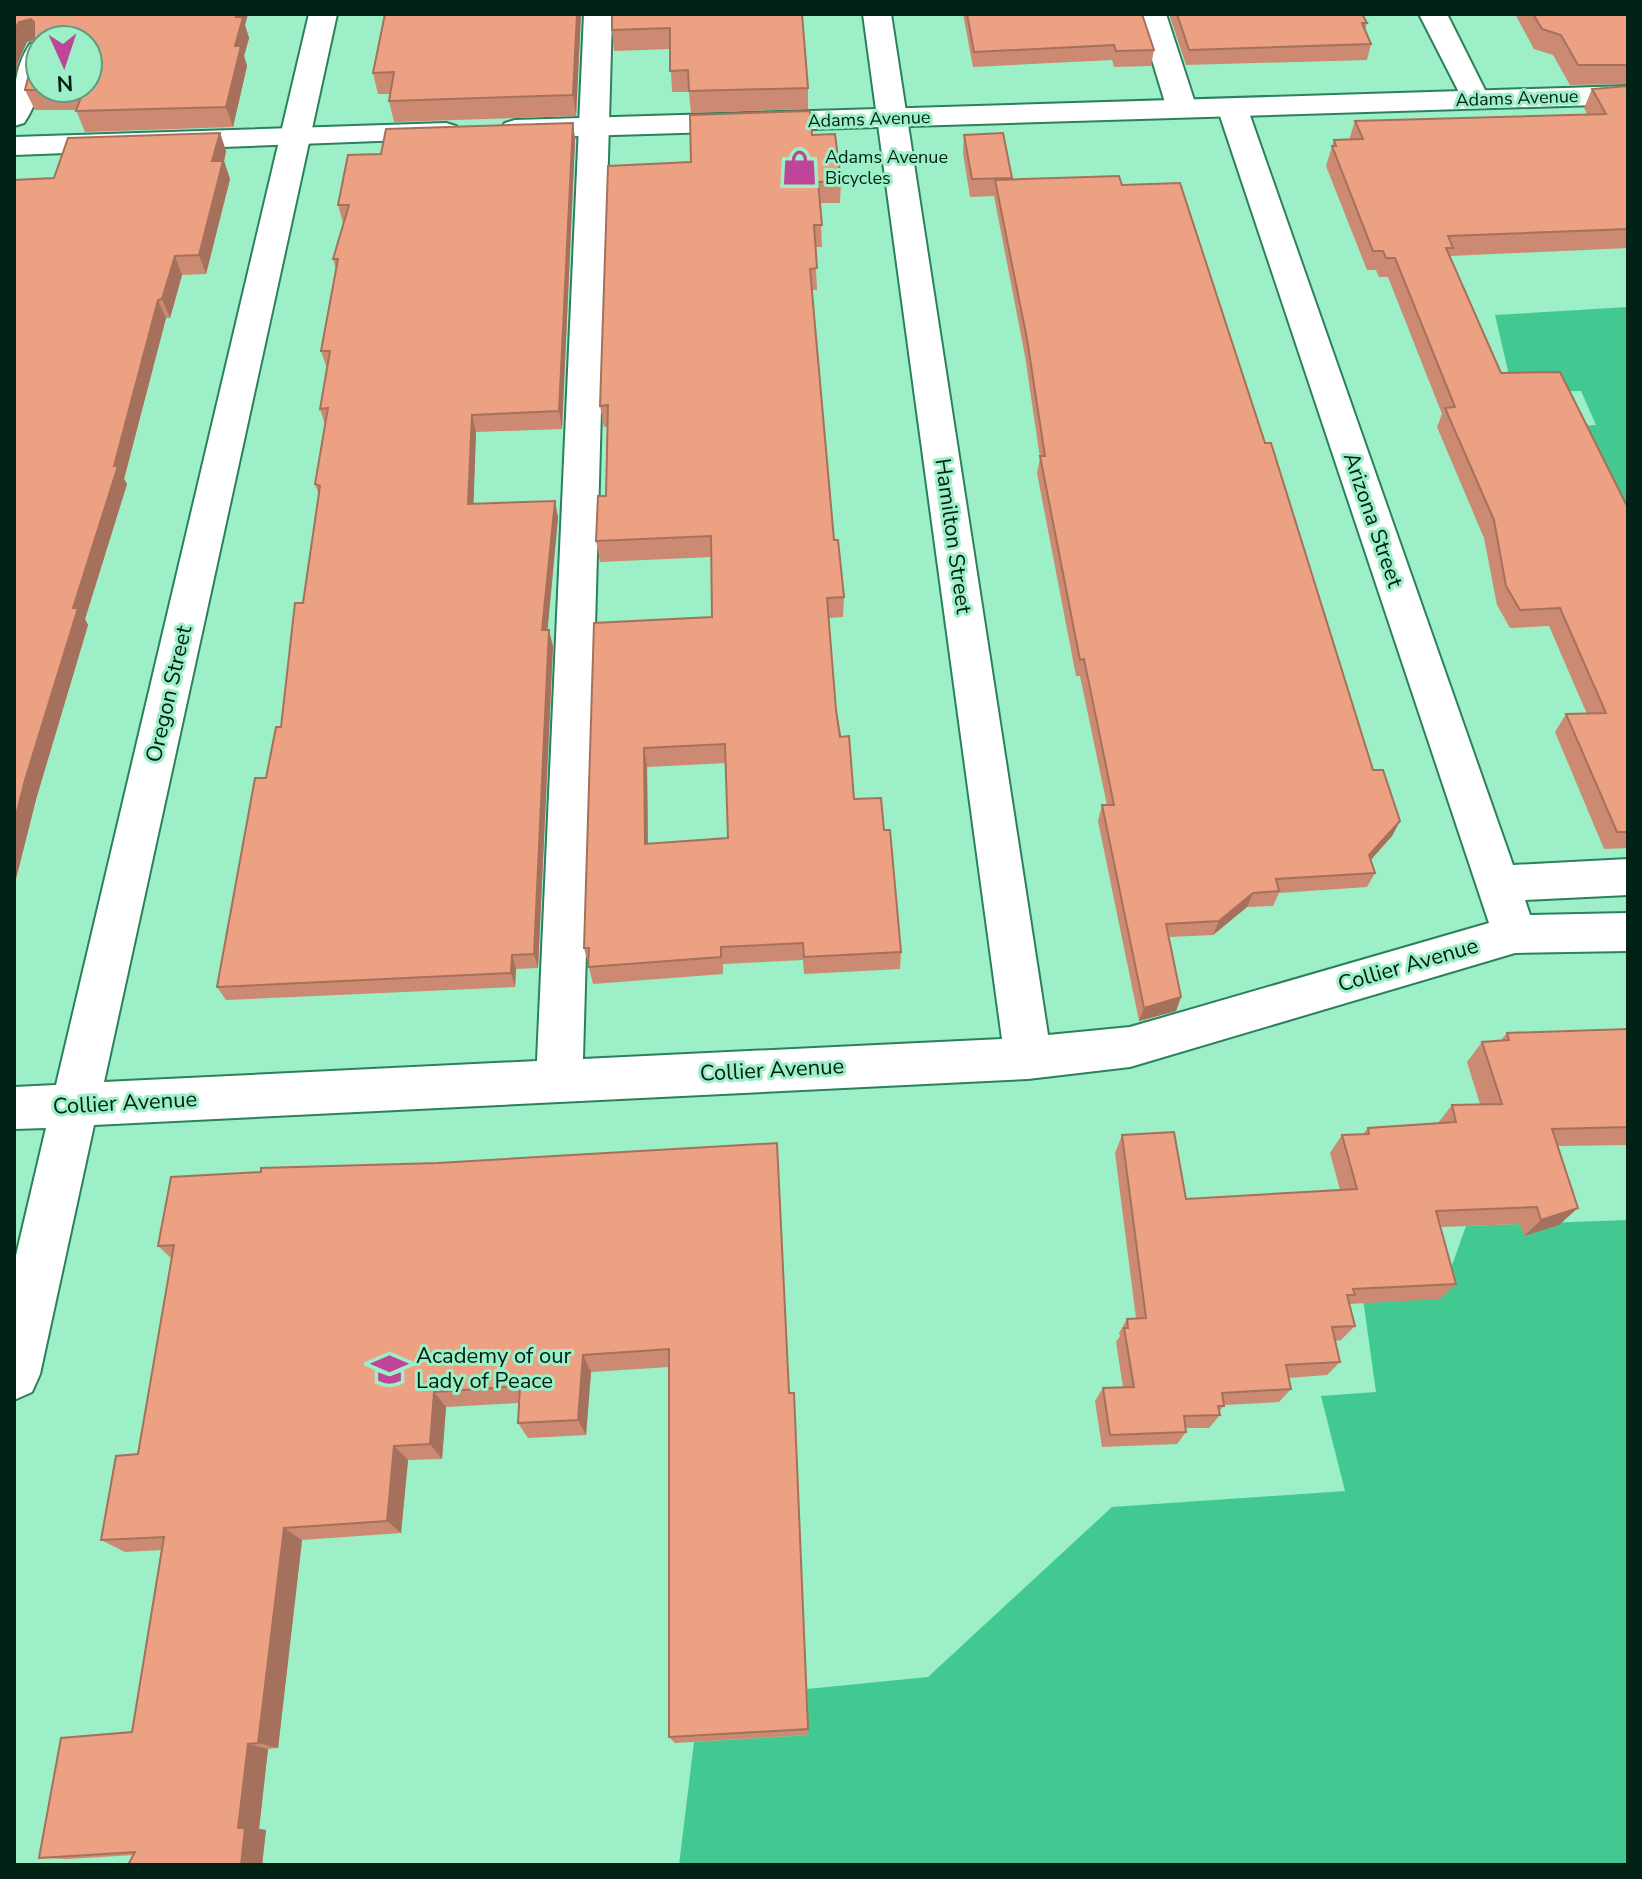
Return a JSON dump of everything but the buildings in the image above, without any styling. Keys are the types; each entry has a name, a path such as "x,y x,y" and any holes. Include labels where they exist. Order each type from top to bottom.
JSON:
{"street":[{"name":"Oregon Street","path":"14,1374 323,14"},
{"path":"559,1080 598,14"},
{"name":"Hamilton Street","path":"877,14 1028,1058"},
{"path":"1152,14 1182,109"},
{"path":"1433,14 1476,100"},
{"path":"14,117 24,91"},
{"name":"Adams Avenue","path":"14,146 1628,95"},
{"name":"Arizona Street","path":"1232,107 1515,934"},
{"path":"1497,884 1628,877"},
{"name":"Collier Avenue","path":"14,1108 1028,1058 1130,1047 1515,934 1628,932"}],"green space":[{"path":"1628,307 1628,518 1581,426 1596,425 1581,391 1513,392 1495,315"},
{"path":"1628,1220 1628,1865 679,1865 694,1742 808,1735 807,1689 928,1677 1112,1507 1345,1491 1321,1396 1376,1392 1362,1292 1440,1299 1466,1226"}],"place":[{"name":"Adams Avenue Bicycles","path":"799,167"},
{"name":"Academy of our Lady of Peace","path":"390,1369"}]}
